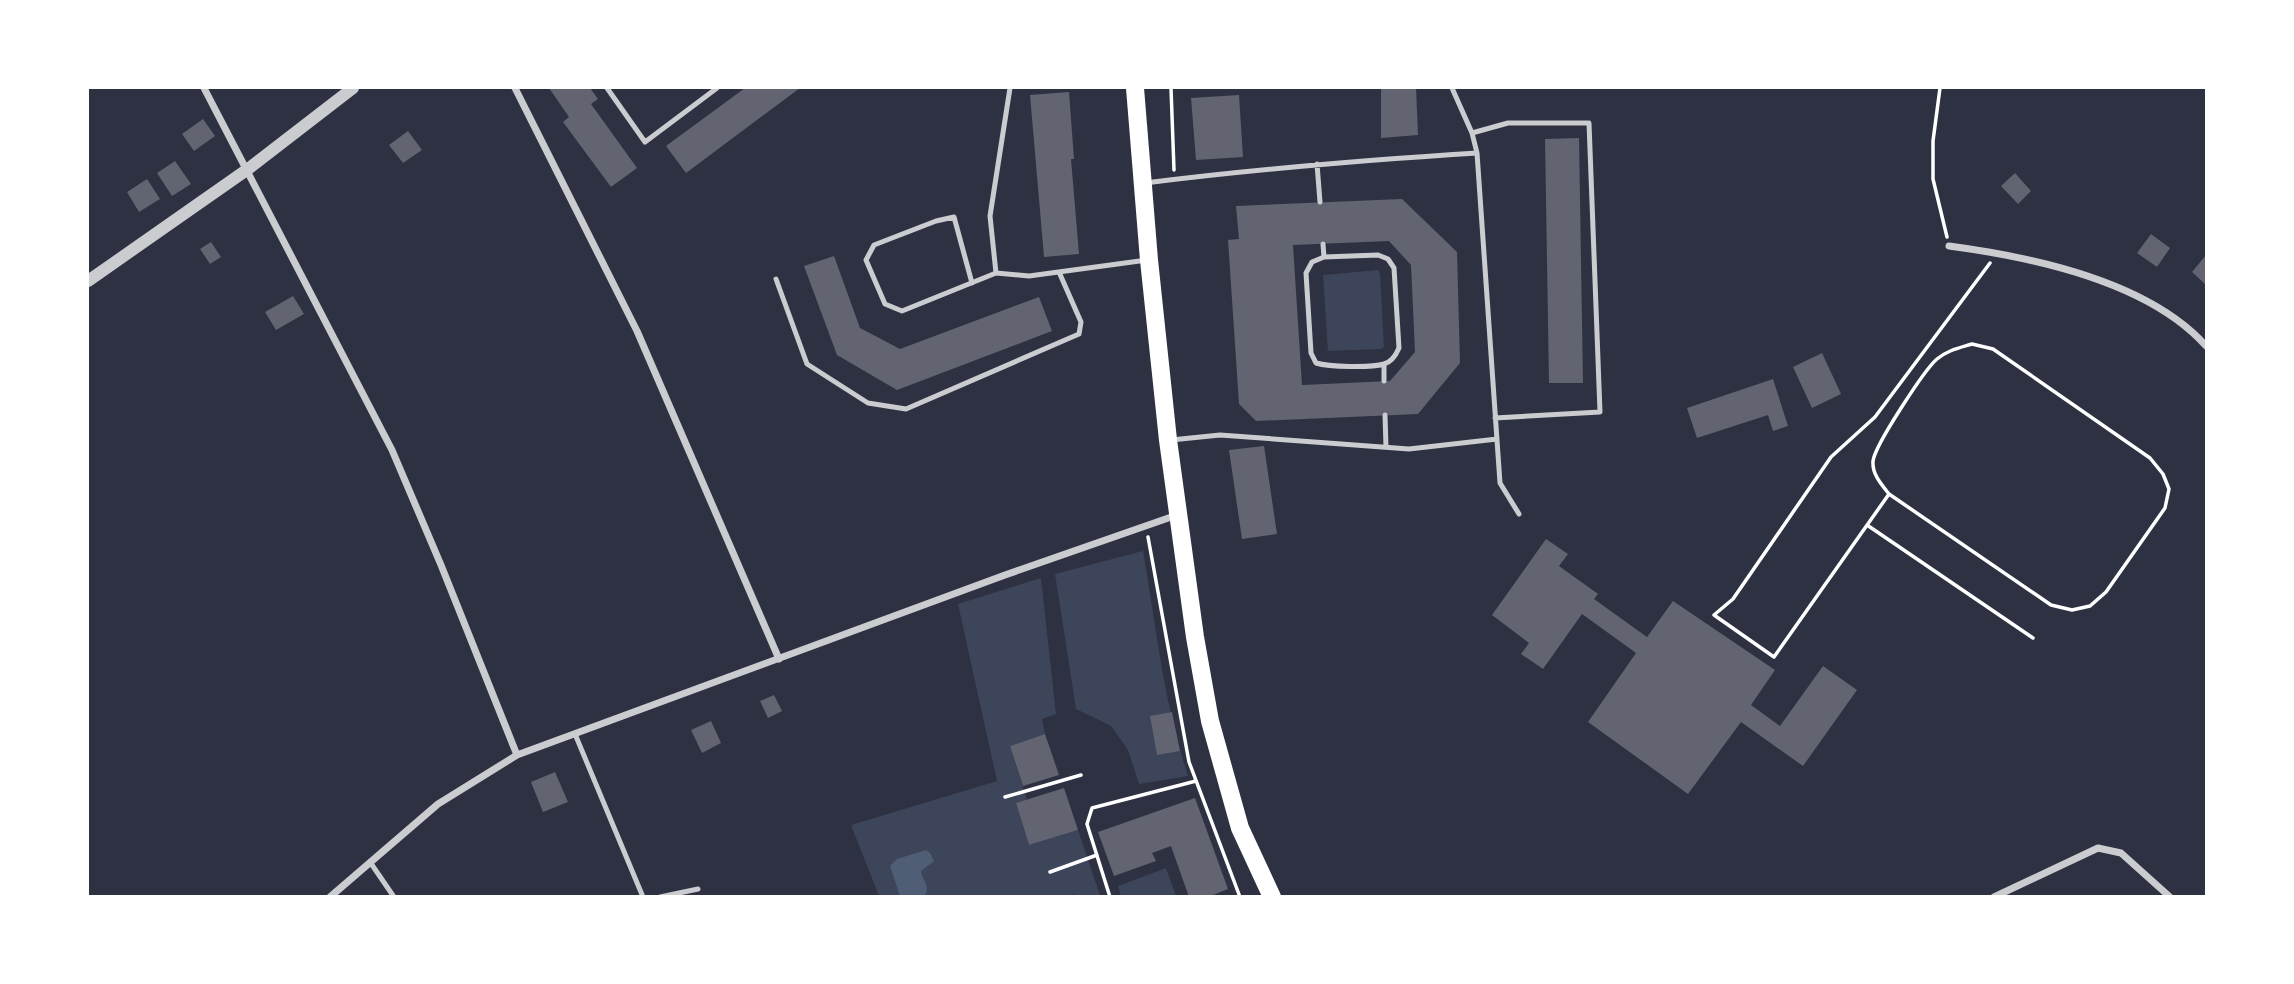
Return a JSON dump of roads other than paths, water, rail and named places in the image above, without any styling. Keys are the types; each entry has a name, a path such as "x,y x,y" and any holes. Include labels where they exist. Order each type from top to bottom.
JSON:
{"highway":[{"path":"1135,88 1149,260 1168,440 1177,515 1210,721 1240,828 1272,897"}],"street":[{"path":"204,88 392,450 517,755"},
{"path":"88,281 248,169 354,88"},
{"path":"515,88 637,331 779,659"},
{"path":"1949,246 1998,252 2074,272 2138,295 2190,327 2207,346"},
{"path":"330,897 438,804 517,755 993,579 1177,515"},
{"path":"1994,897 2098,848 2121,853 2170,897"}],"lane":[{"path":"607,88 645,142 716,88"},
{"path":"996,273 989,216 1010,88"},
{"path":"1452,88 1472,133 1477,153 1500,483 1518,514"},
{"path":"1472,133 1508,123 1589,123 1600,412 1495,418"},
{"path":"1142,183 1317,164 1477,153"},
{"path":"1317,164 1320,202"},
{"path":"972,283 954,217 936,221 874,245 866,260 885,304 902,311 972,283 996,273 1030,276 1149,260"},
{"path":"1323,244 1324,257"},
{"path":"1378,255 1388,259 1394,268 1399,348 1395,357 1384,364 1327,367 1316,363 1311,353 1306,273 1312,262 1324,257 1378,255"},
{"path":"776,279 807,364 868,403 906,409 1079,334 1081,322 1059,272"},
{"path":"1384,364 1384,381"},
{"path":"1385,415 1386,447"},
{"path":"1168,440 1220,435 1409,449 1497,439"},
{"path":"575,734 643,897"},
{"path":"370,862 394,897"},
{"path":"660,897 698,889"}]}
